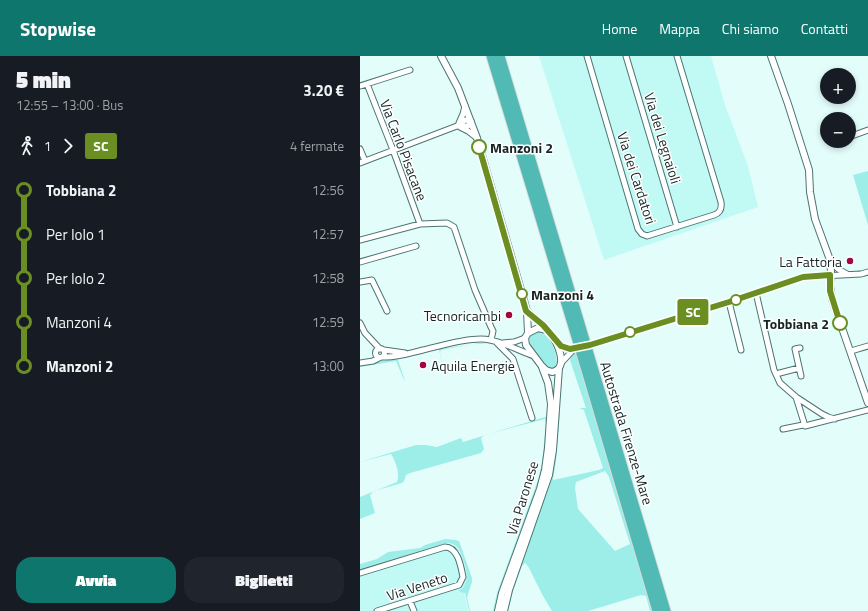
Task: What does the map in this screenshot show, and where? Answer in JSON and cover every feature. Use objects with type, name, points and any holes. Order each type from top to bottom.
[{"type":"highway","name":"Autostrada Firenze-Mare","points":[[491,56],[657,611]]},
{"type":"highway","name":"Autostrada Firenze-Mare","points":[[500,56],[666,611]]},
{"type":"street","points":[[441,56],[465,105],[477,138],[526,311],[527,336]]},
{"type":"street","name":"Via dei Cardatori","points":[[587,56],[639,232],[647,236],[714,216],[720,211],[722,206],[677,56]]},
{"type":"street","name":"Via dei Legnaioli","points":[[626,56],[677,227]]},
{"type":"street","points":[[771,56],[809,170],[810,192],[815,219],[830,260],[830,285],[832,299],[868,404]]},
{"type":"street","points":[[360,86],[410,70]]},
{"type":"street","name":"Via Carlo Pisacane","points":[[367,84],[420,224]]},
{"type":"street","points":[[458,126],[465,105]]},
{"type":"street","points":[[360,149],[362,162],[458,126],[468,126],[471,121]]},
{"type":"street","points":[[458,126],[468,130],[477,138]]},
{"type":"street","points":[[856,134],[868,130]]},
{"type":"street","points":[[360,240],[420,224],[447,223],[454,227],[475,290],[493,331],[493,341],[513,358],[532,418]]},
{"type":"street","points":[[360,262],[416,246]]},
{"type":"street","points":[[830,260],[838,269],[848,275]]},
{"type":"street","points":[[590,345],[729,302],[803,277],[861,274],[868,272]]},
{"type":"street","points":[[360,282],[372,280],[387,312]]},
{"type":"street","points":[[756,293],[776,374],[784,387],[796,397],[822,414],[835,419]]},
{"type":"street","points":[[729,302],[741,350]]},
{"type":"street","points":[[526,311],[548,331],[561,346],[566,349],[575,348],[568,354],[557,370],[552,372],[546,370],[541,365]]},
{"type":"street","points":[[360,323],[365,333],[380,350],[385,353],[381,357]]},
{"type":"street","points":[[502,344],[514,342],[527,336],[538,328],[548,331]]},
{"type":"street","name":"Via Paronese","points":[[498,611],[502,593],[540,489],[546,464],[551,404],[548,383],[541,365],[526,345],[527,336]]},
{"type":"street","points":[[554,339],[562,362]]},
{"type":"street","points":[[360,363],[366,363],[381,357],[400,356],[406,353],[474,340],[493,341],[534,356]]},
{"type":"street","points":[[851,351],[868,346]]},
{"type":"street","points":[[800,348],[795,349],[801,376]]},
{"type":"street","points":[[360,363],[370,358],[380,350],[406,353]]},
{"type":"street","points":[[380,350],[376,355],[381,357]]},
{"type":"street","points":[[513,358],[516,354],[522,351]]},
{"type":"street","name":"Via Paronese","points":[[504,611],[509,590],[549,475],[553,450],[559,368]]},
{"type":"street","points":[[776,374],[799,368]]},
{"type":"street","points":[[796,397],[803,425]]},
{"type":"street","points":[[783,429],[803,425],[807,426],[868,410]]},
{"type":"street","name":"Via Veneto","points":[[360,573],[445,547],[449,547],[456,552],[462,573],[462,580],[459,585],[377,611]]},
{"type":"street","points":[[410,601],[414,611]]},
{"type":"shaded area","points":[[539,56],[711,56],[725,105],[748,166],[758,207],[604,260]]},
{"type":"shaded area","points":[[868,171],[868,225],[853,175]]},
{"type":"shaded area","points":[[538,331],[549,339],[554,348],[557,362],[554,368],[550,369],[547,367],[532,348],[530,338],[532,334]]},
{"type":"shaded area","points":[[472,344],[441,350],[440,352],[444,373],[439,349]]},
{"type":"shaded area","points":[[576,352],[654,611],[650,611],[646,596],[641,595],[588,611],[552,611],[525,563],[522,566],[507,611],[512,589],[552,477],[559,413],[556,461],[553,480],[603,468],[584,410],[579,408],[586,408],[570,360],[571,355]],"holes":[[[605,471],[609,477],[630,544],[615,551],[578,509],[575,488],[576,482]]]},
{"type":"shaded area","points":[[396,358],[405,381],[396,361],[360,366]]},
{"type":"shaded area","points":[[548,416],[545,454],[540,477],[496,611],[493,611],[497,593],[538,480],[542,463],[546,424],[545,419],[492,433]]},
{"type":"shaded area","points":[[484,435],[481,438],[484,449],[481,453],[410,473],[406,475],[402,483],[377,490],[397,482],[397,468],[391,454],[360,462],[416,445],[437,447],[461,438],[463,442]]},
{"type":"shaded area","points":[[373,492],[370,495],[375,513],[360,519],[360,497]]},
{"type":"shaded area","points":[[445,539],[459,541],[472,578],[467,597],[470,611],[465,593],[460,592],[459,590],[463,588],[466,582],[466,570],[459,550],[452,544],[446,543],[360,569],[360,564],[377,559],[388,552],[420,548]]},
{"type":"shaded area","points":[[445,543],[456,546],[460,551],[467,573],[463,588],[468,611],[360,611],[360,568]]},
{"type":"bus line","name":"SC","points":[[479,147],[526,311],[543,325],[554,339],[566,349],[590,345],[729,302],[803,277],[823,275],[830,275],[830,291],[840,323]]},
{"type":"place","name":"Manzoni 2","points":[[479,147]]},
{"type":"place","name":"La Fattoria","points":[[850,261]]},
{"type":"place","name":"Manzoni 4","points":[[522,294]]},
{"type":"place","name":"Tecnoricambi","points":[[509,315]]},
{"type":"place","name":"Tobbiana 2","points":[[840,323]]},
{"type":"place","name":"Aquila Energie","points":[[423,365]]}]
